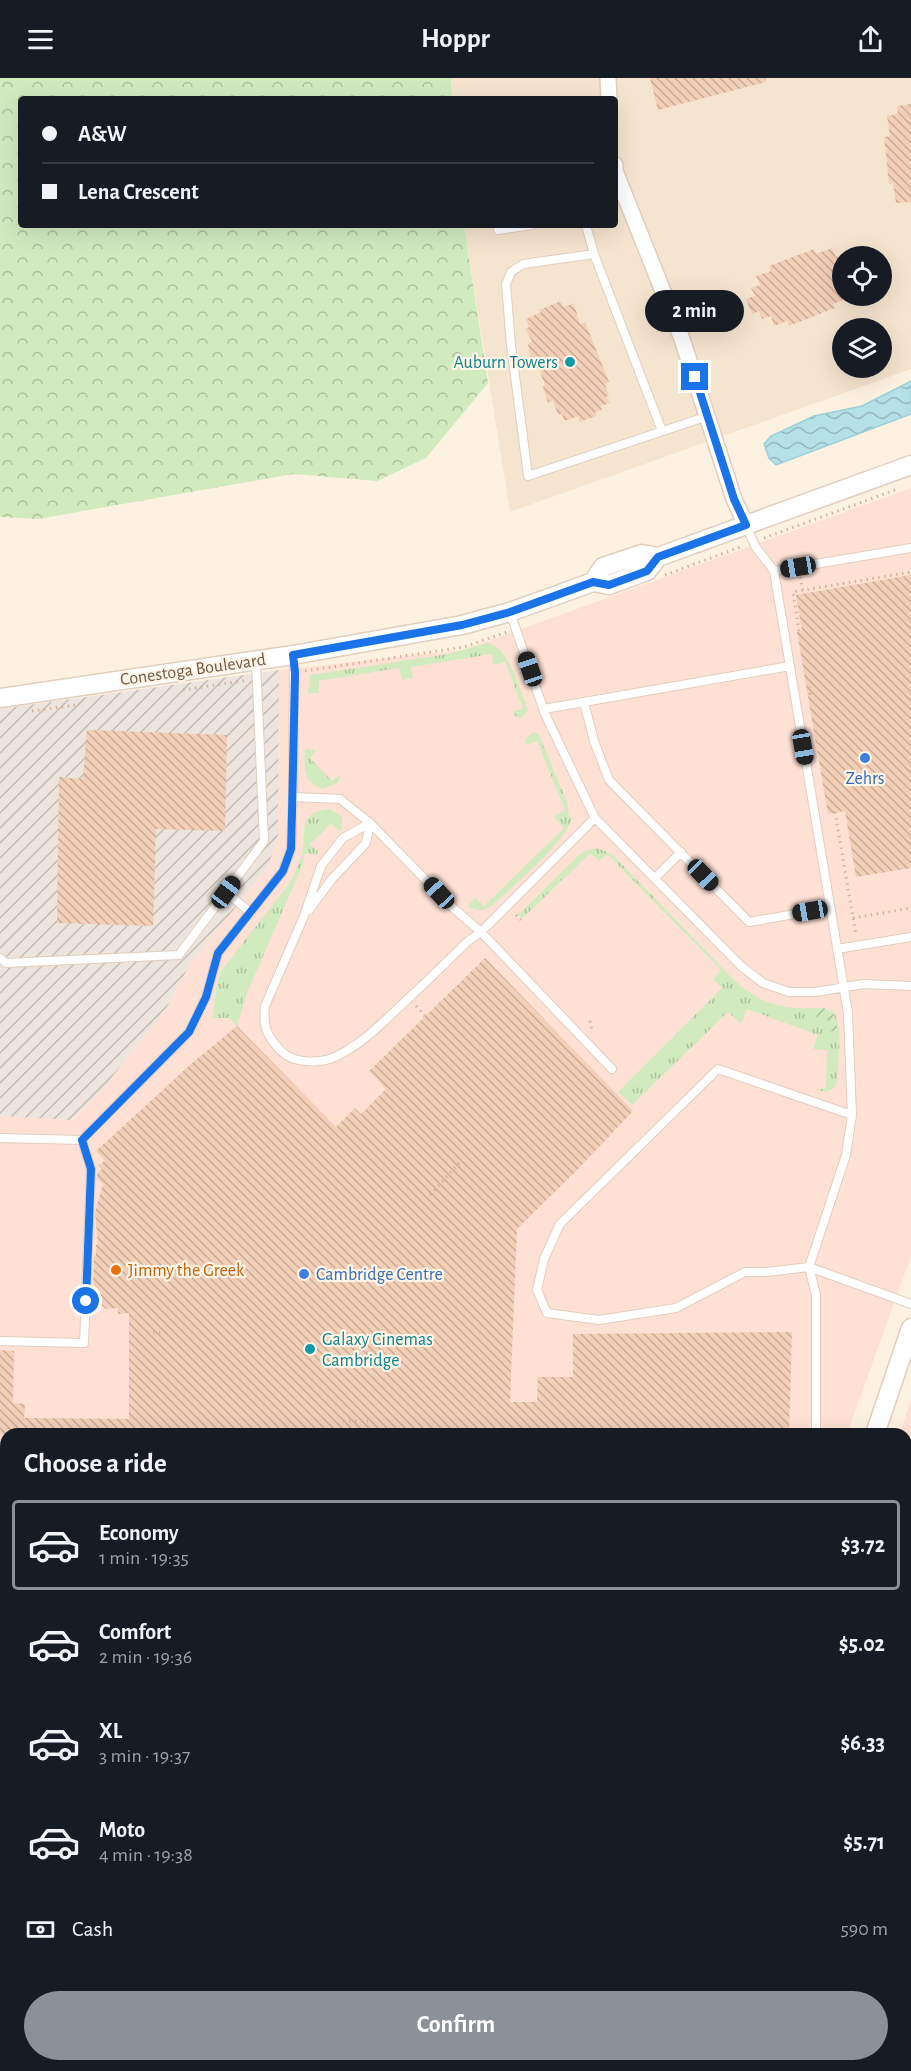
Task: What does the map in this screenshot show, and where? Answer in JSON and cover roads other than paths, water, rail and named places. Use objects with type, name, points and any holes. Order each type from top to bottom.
[{"type":"street","points":[[608,78],[609,96]]},
{"type":"street","points":[[618,179],[682,339],[734,499],[746,525]]},
{"type":"street","name":"Conestoga Boulevard","points":[[0,698],[293,655],[462,625],[510,612],[593,582],[609,585],[647,571],[658,557],[911,465]]},
{"type":"street","points":[[877,1428],[911,1328]]},
{"type":"lane","points":[[498,230],[512,228]]},
{"type":"lane","points":[[587,228],[594,254],[662,431]]},
{"type":"lane","points":[[594,254],[523,264],[511,272],[506,284],[511,345],[528,476],[708,416]]},
{"type":"lane","points":[[746,525],[755,546],[774,571],[848,1013],[852,1114],[846,1155],[809,1267],[816,1295],[816,1428]]},
{"type":"lane","points":[[774,571],[911,548]]},
{"type":"lane","points":[[510,612],[544,709],[595,818],[741,966],[763,983],[789,992],[816,992],[863,984],[911,986]]},
{"type":"lane","points":[[0,1138],[82,1140],[189,1032],[206,997],[218,953],[283,871],[291,849],[295,673],[293,655]]},
{"type":"lane","points":[[0,958],[6,963],[179,955],[264,841],[256,660]]},
{"type":"lane","points":[[544,709],[789,666]]},
{"type":"lane","points":[[584,702],[594,741],[609,780],[750,922],[830,908]]},
{"type":"lane","points":[[293,797],[340,799],[370,823],[452,907],[481,932],[612,1069]]},
{"type":"lane","points":[[370,823],[343,838],[321,866],[304,916],[269,993],[263,1019],[267,1034],[285,1054],[297,1060],[315,1061],[335,1057],[369,1036],[468,941],[481,932],[595,818]]},
{"type":"lane","points":[[304,916],[332,879],[366,843],[370,823]]},
{"type":"lane","points":[[655,878],[681,852]]},
{"type":"lane","points":[[226,892],[251,913]]},
{"type":"lane","points":[[837,949],[911,937]]},
{"type":"lane","points":[[852,1114],[718,1069],[560,1224],[544,1259],[537,1290],[548,1313],[599,1320],[676,1308],[745,1272],[809,1267],[911,1304]]},
{"type":"lane","points":[[0,1341],[84,1343],[91,1169],[82,1140]]},
{"type":"water","points":[[911,381],[911,414],[776,465],[769,458],[764,444],[771,436],[814,416],[862,406]]},
{"type":"place","name":"Auburn Towers","points":[[570,362]]},
{"type":"place","name":"Zehrs","points":[[865,758]]},
{"type":"place","name":"Jimmy the Greek","points":[[116,1270]]},
{"type":"place","name":"Cambridge Centre","points":[[304,1274]]},
{"type":"place","name":"Galaxy Cinemas Cambridge","points":[[310,1349]]}]
